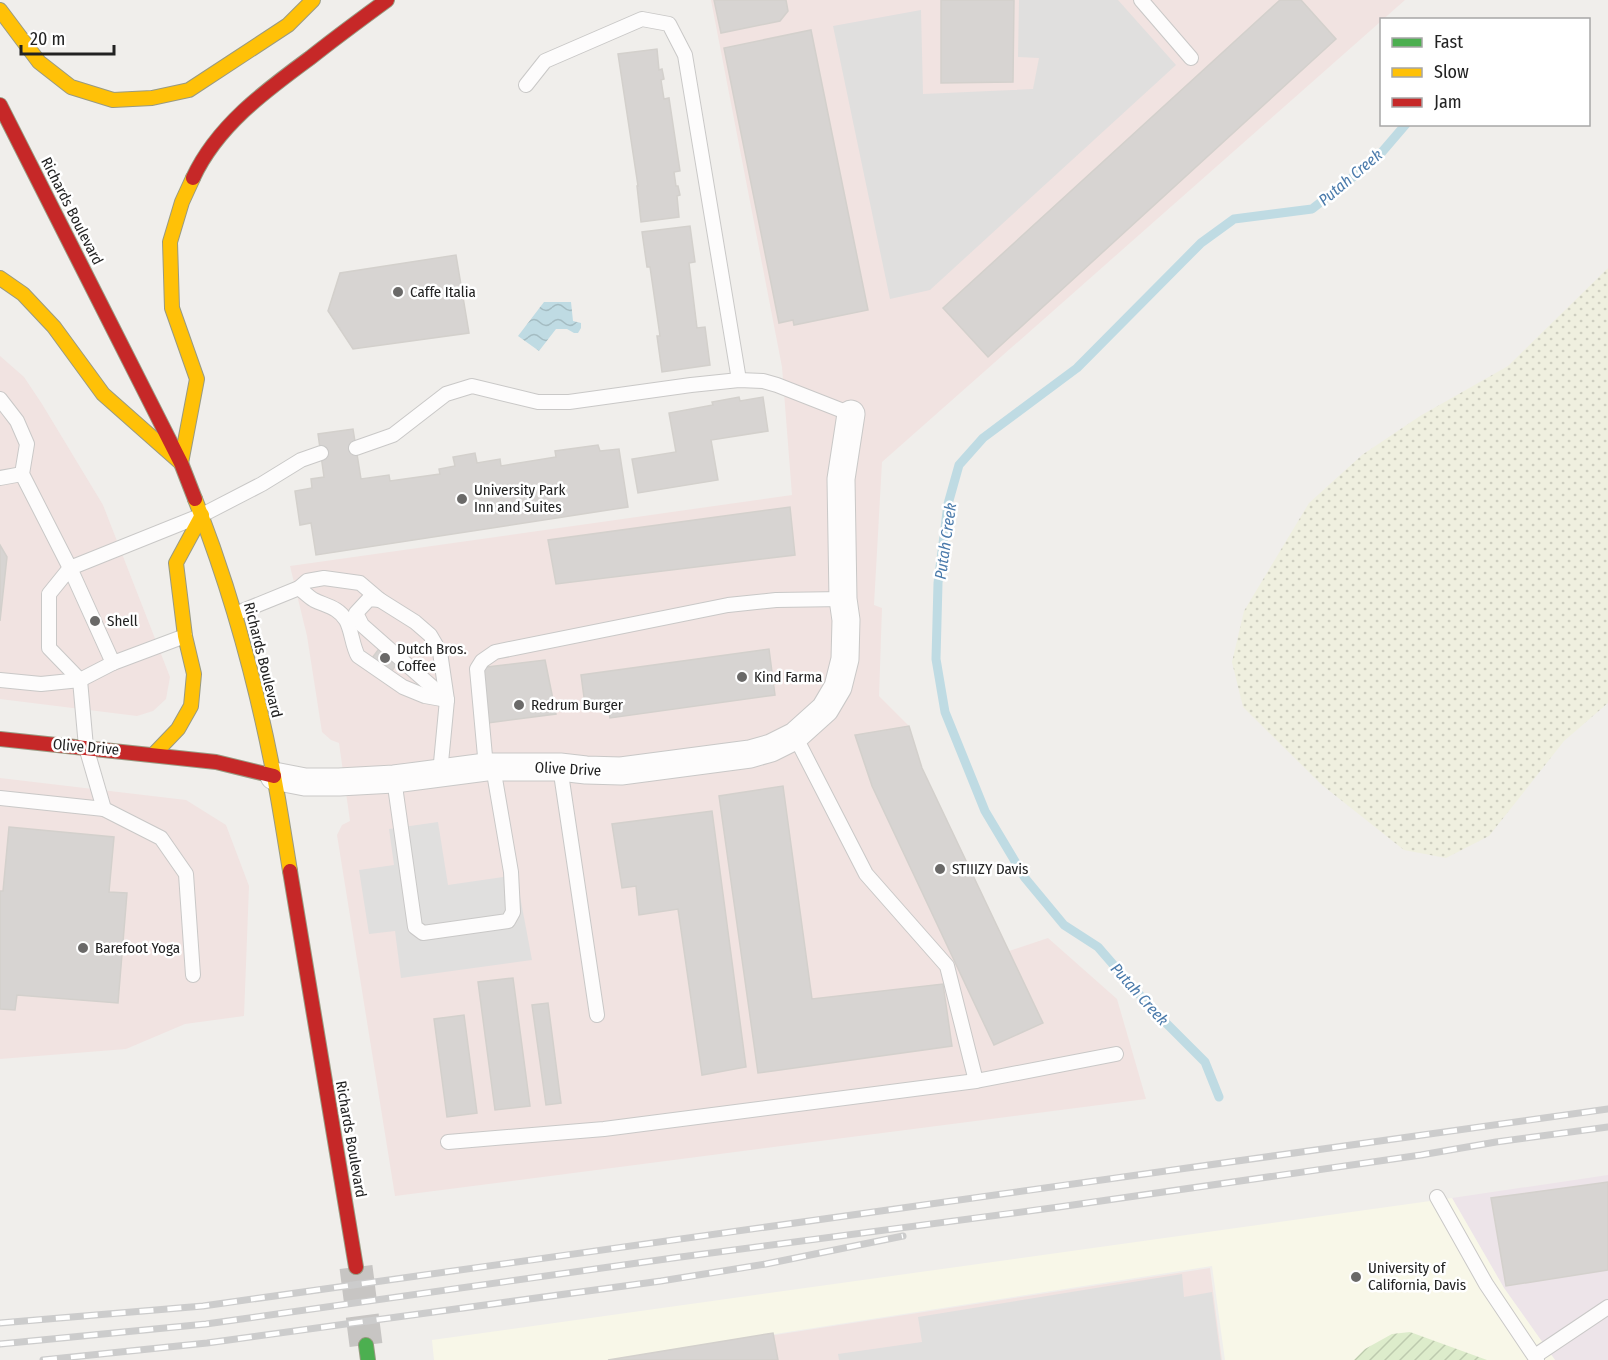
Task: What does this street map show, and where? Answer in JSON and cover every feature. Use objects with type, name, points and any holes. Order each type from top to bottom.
[{"type":"main road","points":[[0,10],[39,62],[71,87],[113,100],[152,98],[189,90],[288,25],[313,0]]},
{"type":"main road","points":[[181,463],[197,379],[171,308],[170,242],[187,192],[201,161],[231,123],[269,88],[387,0]]},
{"type":"main road","name":"Richards Boulevard","points":[[0,105],[181,463],[202,515],[235,614],[274,776],[356,1267]]},
{"type":"main road","points":[[0,278],[23,294],[54,327],[103,394],[181,463]]},
{"type":"main road","points":[[154,754],[178,729],[191,705],[194,674],[184,636],[176,563],[202,515]]},
{"type":"main road","name":"Olive Drive","points":[[0,739],[216,762],[274,776]]},
{"type":"main road","points":[[366,1345],[368,1360]]},
{"type":"street","name":"Olive Drive","points":[[274,776],[305,782],[339,782],[394,779],[490,767],[560,766],[586,770],[621,771],[750,754],[771,748],[795,736],[825,709],[838,687],[845,659],[842,480],[851,414]]},
{"type":"lane","points":[[1141,0],[1191,58]]},
{"type":"lane","points":[[526,85],[544,61],[642,19],[669,24],[686,55],[739,380]]},
{"type":"lane","points":[[356,448],[393,435],[446,394],[472,386],[538,402],[569,402],[691,385],[739,380],[763,381],[851,414]]},
{"type":"lane","points":[[0,399],[17,421],[27,444],[22,474],[70,568],[113,663]]},
{"type":"lane","points":[[104,809],[86,747],[80,680],[49,648],[49,594],[70,568],[202,515],[262,484],[301,460],[321,453]]},
{"type":"lane","points":[[0,478],[22,474]]},
{"type":"lane","points":[[235,614],[299,588],[307,581],[324,578],[360,583],[380,600],[415,622],[430,635],[440,652],[447,700],[440,773]]},
{"type":"lane","points":[[299,588],[314,600],[335,608],[345,619],[358,656],[403,687],[425,696],[447,700]]},
{"type":"lane","points":[[380,600],[369,599],[356,613],[362,625],[447,700]]},
{"type":"lane","points":[[394,779],[415,927],[423,933],[508,921],[513,912],[510,872],[490,767],[477,679],[477,669],[482,661],[495,652],[728,605],[776,600],[843,599]]},
{"type":"lane","points":[[0,680],[41,684],[80,680],[113,663],[184,636]]},
{"type":"lane","points":[[795,736],[866,874],[946,966],[976,1082]]},
{"type":"lane","points":[[560,766],[597,1015]]},
{"type":"lane","points":[[0,798],[104,809],[161,838],[186,874],[193,975]]},
{"type":"lane","points":[[448,1142],[604,1129],[976,1082],[1116,1054]]},
{"type":"lane","points":[[1437,1197],[1486,1284],[1536,1358],[1608,1307]]},
{"type":"shaded area","points":[[711,0],[1405,0],[1385,18],[1380,18],[1380,22],[882,462],[874,605],[882,608],[879,696],[909,726],[922,768],[1009,951],[1048,938],[1117,999],[1146,1099],[395,1196],[337,835],[342,825],[350,821],[339,743],[331,740],[322,732],[307,636],[290,566],[792,495],[782,367]]},
{"type":"shaded area","points":[[1019,0],[1118,0],[1176,65],[930,290],[890,299],[833,26],[921,10],[923,94],[1033,89],[1039,58],[1018,57]]},
{"type":"shaded area","points":[[0,356],[24,377],[103,505],[170,677],[166,699],[153,711],[137,716],[0,699]]},
{"type":"shaded area","points":[[0,778],[186,800],[226,825],[249,886],[244,1016],[185,1024],[126,1049],[0,1059]]},
{"type":"shaded area","points":[[438,822],[448,885],[516,875],[532,960],[401,978],[395,931],[369,934],[359,870],[394,865],[389,829]]},
{"type":"shaded area","points":[[1608,1175],[1608,1360],[1555,1360],[1504,1288],[1452,1198]]},
{"type":"shaded area","name":"University of California, Davis","points":[[1452,1198],[1504,1288],[1555,1360],[1225,1360],[1212,1266],[608,1360],[434,1360],[432,1340]]},
{"type":"shaded area","points":[[1210,1268],[1222,1360],[612,1360]]},
{"type":"shaded area","points":[[1182,1274],[1184,1297],[1212,1292],[1221,1360],[839,1360],[838,1354],[922,1342],[918,1317]]},
{"type":"green space","points":[[1608,268],[1608,703],[1564,741],[1489,836],[1446,858],[1404,850],[1322,785],[1243,707],[1232,662],[1244,611],[1309,503],[1362,455],[1420,416],[1508,366]]},
{"type":"green space","points":[[1410,1332],[1487,1360],[1354,1360],[1365,1349],[1392,1334]]},
{"type":"water","points":[[544,302],[571,302],[573,321],[581,323],[581,328],[578,333],[567,329],[556,329],[539,351],[518,336]]},
{"type":"building","points":[[714,0],[786,0],[788,11],[780,21],[721,33]]},
{"type":"building","points":[[941,0],[1014,0],[1013,82],[941,83]]},
{"type":"building","points":[[1280,0],[1301,0],[1336,39],[988,357],[943,308]]},
{"type":"building","points":[[811,30],[868,310],[794,325],[793,320],[779,323],[724,48]]},
{"type":"building","points":[[657,49],[659,70],[662,69],[664,79],[661,80],[664,99],[669,98],[680,171],[674,172],[680,195],[677,196],[679,217],[641,222],[638,186],[618,54]]},
{"type":"building","points":[[690,226],[695,262],[689,263],[697,328],[705,327],[710,365],[662,372],[657,336],[660,336],[650,267],[647,267],[642,232]]},
{"type":"building","name":"Caffe Italia","points":[[456,255],[469,333],[353,349],[328,311],[340,273]]},
{"type":"building","points":[[739,397],[740,401],[763,397],[768,431],[711,440],[718,480],[638,493],[632,459],[676,452],[669,413],[713,405],[712,402]]},
{"type":"building","name":"University Park Inn and Suites","points":[[353,429],[361,479],[389,475],[390,481],[440,474],[439,469],[455,466],[453,457],[475,453],[477,463],[500,459],[501,466],[556,457],[555,451],[598,445],[600,451],[619,449],[628,507],[316,555],[311,523],[300,525],[295,491],[312,488],[311,479],[324,477],[318,434]]},
{"type":"building","points":[[790,507],[795,555],[556,584],[548,540]]},
{"type":"building","points":[[0,545],[7,557],[0,621]]},
{"type":"building","points":[[381,646],[399,661],[391,672],[372,658]]},
{"type":"building","points":[[769,649],[775,695],[610,718],[608,702],[585,705],[581,675]]},
{"type":"building","points":[[545,660],[556,714],[488,723],[481,673],[487,667]]},
{"type":"building","name":"STIIIZY Davis","points":[[909,726],[922,768],[1043,1023],[994,1045],[872,786],[855,735]]},
{"type":"building","points":[[783,786],[812,999],[943,984],[952,1046],[758,1073],[719,796]]},
{"type":"building","points":[[712,811],[746,1067],[702,1075],[678,909],[639,915],[636,886],[622,888],[612,824]]},
{"type":"building","points":[[9,827],[114,837],[109,892],[127,893],[118,1003],[17,995],[15,1010],[0,1009],[0,891],[3,891]]},
{"type":"building","points":[[513,978],[530,1106],[495,1110],[478,982]]},
{"type":"building","points":[[548,1003],[561,1103],[546,1105],[532,1005]]},
{"type":"building","points":[[464,1015],[477,1113],[447,1117],[434,1019]]},
{"type":"building","points":[[1608,1182],[1608,1270],[1506,1286],[1491,1198]]},
{"type":"building","points":[[773,1333],[778,1360],[608,1360]]},
{"type":"waterway","name":"Putah Creek","points":[[1219,1097],[1205,1062],[1151,1008],[1098,947],[1064,925],[1025,878],[985,811],[945,712],[936,659],[938,583],[948,504],[959,465],[983,438],[1077,368],[1201,243],[1234,219],[1312,209],[1376,159],[1404,126]]},
{"type":"tunnel","points":[[356,1267],[366,1345]]},
{"type":"railway","points":[[0,1323],[203,1306],[1608,1109]]},
{"type":"railway","points":[[0,1344],[206,1324],[673,1258],[1059,1207],[1608,1127]]},
{"type":"railway","points":[[43,1360],[207,1343],[661,1281],[766,1264],[903,1236]]},
{"type":"traffic: fast","points":[[366,1345],[368,1360]]},
{"type":"traffic: slow","points":[[0,10],[39,62],[71,87],[113,100],[152,98],[189,90],[288,25],[313,0]]},
{"type":"traffic: slow","points":[[181,463],[197,379],[172,308],[170,242],[182,202],[193,178]]},
{"type":"traffic: slow","points":[[0,278],[23,294],[54,327],[103,394],[181,463]]},
{"type":"traffic: slow","points":[[195,499],[231,601],[259,706],[274,776],[290,871]]},
{"type":"traffic: slow","points":[[154,754],[178,729],[191,706],[194,674],[185,636],[176,563],[202,515]]},
{"type":"traffic: jam","points":[[193,178],[215,142],[244,111],[276,83],[387,0]]},
{"type":"traffic: jam","points":[[0,105],[181,463],[195,499]]},
{"type":"traffic: jam","points":[[0,739],[216,762],[274,776]]},
{"type":"traffic: jam","points":[[290,871],[356,1267]]},
{"type":"place","name":"Caffe Italia","points":[[398,292]]},
{"type":"place","name":"University Park Inn and Suites","points":[[462,499]]},
{"type":"place","name":"Shell","points":[[95,621]]},
{"type":"place","name":"Dutch Bros. Coffee","points":[[385,658]]},
{"type":"place","name":"Kind Farma","points":[[742,677]]},
{"type":"place","name":"Redrum Burger","points":[[519,705]]},
{"type":"place","name":"STIIIZY Davis","points":[[940,869]]},
{"type":"place","name":"Barefoot Yoga","points":[[83,948]]},
{"type":"place","name":"University of California, Davis","points":[[1356,1277]]}]
